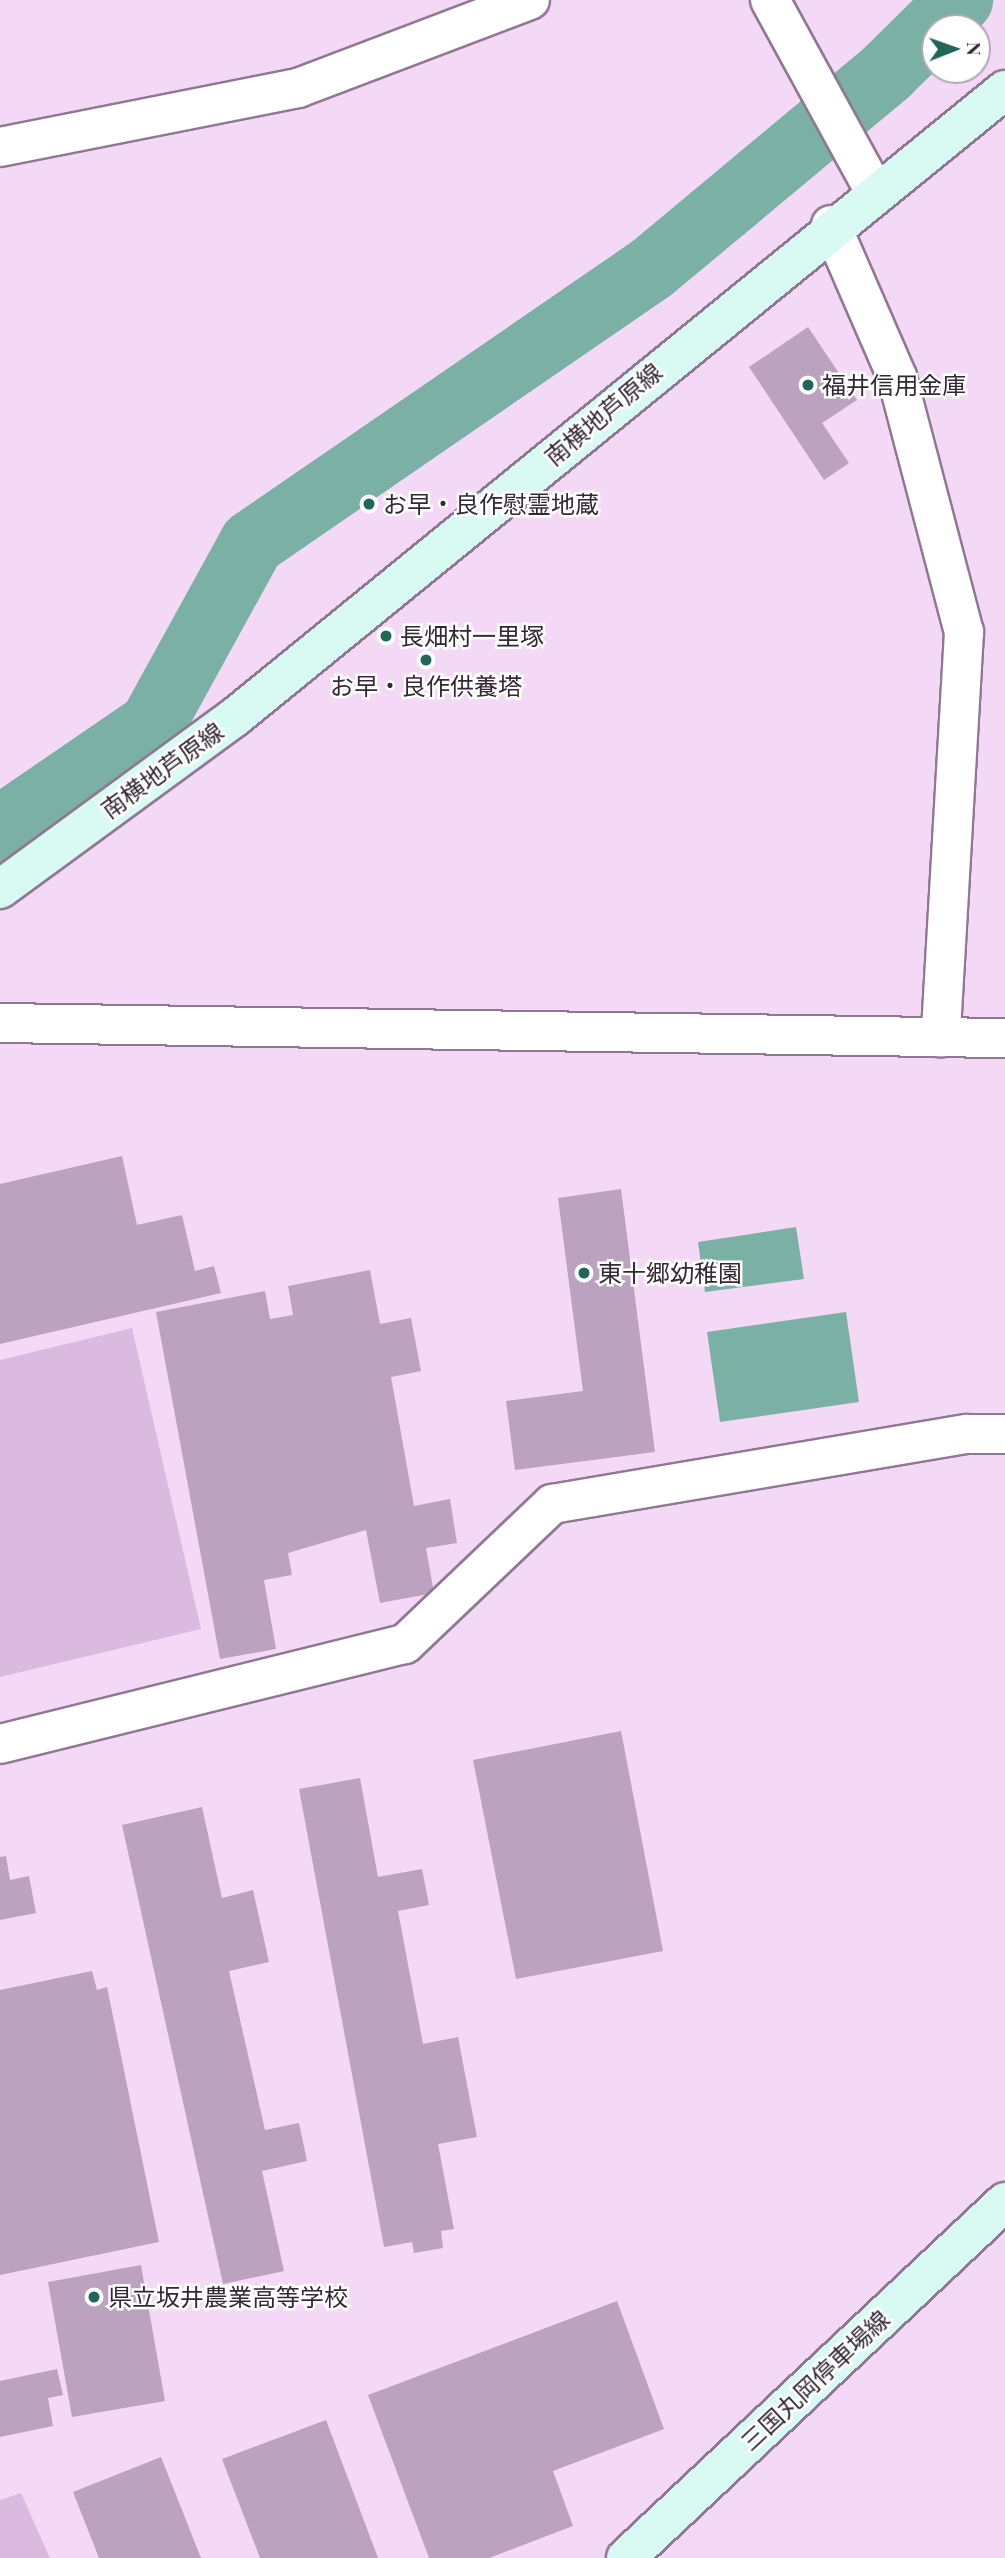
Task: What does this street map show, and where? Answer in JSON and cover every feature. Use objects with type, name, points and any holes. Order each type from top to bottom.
[{"type":"main road","name":"南横地芦原線","points":[[0,889],[235,717],[831,225],[876,194],[1005,90]]},
{"type":"main road","name":"三国丸岡停車場線","points":[[626,2558],[1005,2202]]},
{"type":"street","points":[[0,147],[298,88],[530,0]]},
{"type":"street","points":[[769,0],[876,194]]},
{"type":"street","points":[[831,225],[897,377],[959,600],[964,632],[941,1037]]},
{"type":"street","points":[[0,1023],[1005,1038]]},
{"type":"street","points":[[0,1744],[405,1644],[552,1504],[967,1434],[1005,1434]]},
{"type":"shaded area","points":[[796,1227],[804,1279],[705,1292],[698,1242]]},
{"type":"shaded area","points":[[846,1312],[859,1402],[720,1422],[707,1332]]},
{"type":"shaded area","points":[[132,1328],[201,1629],[0,1677],[0,1360]]},
{"type":"shaded area","points":[[21,2493],[50,2558],[0,2558],[0,2500]]},
{"type":"building","points":[[808,327],[857,400],[822,423],[849,463],[824,480],[749,367]]},
{"type":"building","points":[[122,1156],[137,1225],[182,1215],[195,1271],[214,1266],[221,1293],[0,1344],[0,1184]]},
{"type":"building","points":[[621,1189],[655,1452],[515,1470],[506,1401],[583,1391],[558,1198]]},
{"type":"building","points":[[370,1270],[380,1324],[411,1318],[421,1371],[391,1377],[414,1506],[450,1499],[457,1543],[426,1548],[434,1593],[380,1603],[366,1530],[288,1553],[292,1575],[264,1580],[276,1649],[220,1659],[156,1312],[265,1291],[270,1319],[293,1315],[288,1286]]},
{"type":"building","points":[[621,1731],[663,1951],[516,1979],[473,1760]]},
{"type":"building","points":[[360,1778],[378,1877],[422,1869],[429,1905],[398,1911],[423,2044],[458,2037],[477,2137],[438,2144],[454,2229],[441,2231],[443,2248],[414,2253],[412,2242],[384,2247],[299,1789]]},
{"type":"building","points":[[202,1807],[222,1898],[253,1890],[269,1962],[229,1971],[265,2130],[299,2123],[307,2161],[262,2171],[284,2271],[223,2284],[122,1825]]},
{"type":"building","points":[[6,1856],[10,1880],[29,1876],[36,1913],[0,1920],[0,1857]]},
{"type":"building","points":[[92,1971],[97,1990],[107,1987],[159,2242],[0,2275],[0,1990]]},
{"type":"building","points":[[141,2265],[165,2401],[72,2417],[48,2282]]},
{"type":"building","points":[[617,2301],[664,2429],[553,2471],[573,2526],[489,2558],[429,2558],[368,2395]]},
{"type":"building","points":[[57,2369],[63,2395],[48,2398],[53,2426],[0,2437],[0,2381]]},
{"type":"building","points":[[326,2420],[378,2558],[260,2558],[222,2459]]},
{"type":"building","points":[[161,2457],[201,2558],[99,2558],[73,2492]]},
{"type":"waterway","points":[[0,829],[152,725],[252,543],[652,268],[887,72],[960,0]]},
{"type":"place","name":"福井信用金庫","points":[[808,385]]},
{"type":"place","name":"お早・良作慰霊地蔵","points":[[369,504]]},
{"type":"place","name":"長畑村一里塚","points":[[386,636]]},
{"type":"place","name":"お早・良作供養塔","points":[[426,660]]},
{"type":"place","name":"東十郷幼稚園","points":[[584,1273]]},
{"type":"place","name":"県立坂井農業高等学校","points":[[94,2297]]}]
